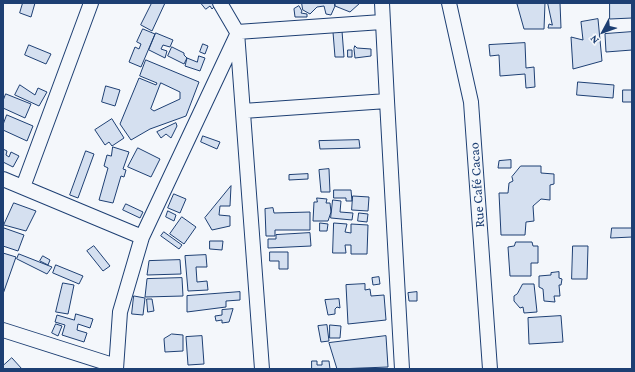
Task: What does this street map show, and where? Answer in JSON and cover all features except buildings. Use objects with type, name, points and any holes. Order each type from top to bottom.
[{"type":"street","points":[[23,187],[91,3]]},
{"type":"street","points":[[220,3],[236,34],[262,369]]},
{"type":"street","points":[[382,3],[386,101],[402,369]]},
{"type":"street","name":"Rue Café Cacao","points":[[449,3],[471,102],[490,369]]},
{"type":"street","points":[[236,34],[382,22]]},
{"type":"street","points":[[3,330],[116,368],[120,312],[142,237],[236,34]]},
{"type":"street","points":[[243,111],[386,101]]},
{"type":"street","points":[[3,179],[142,237]]}]
